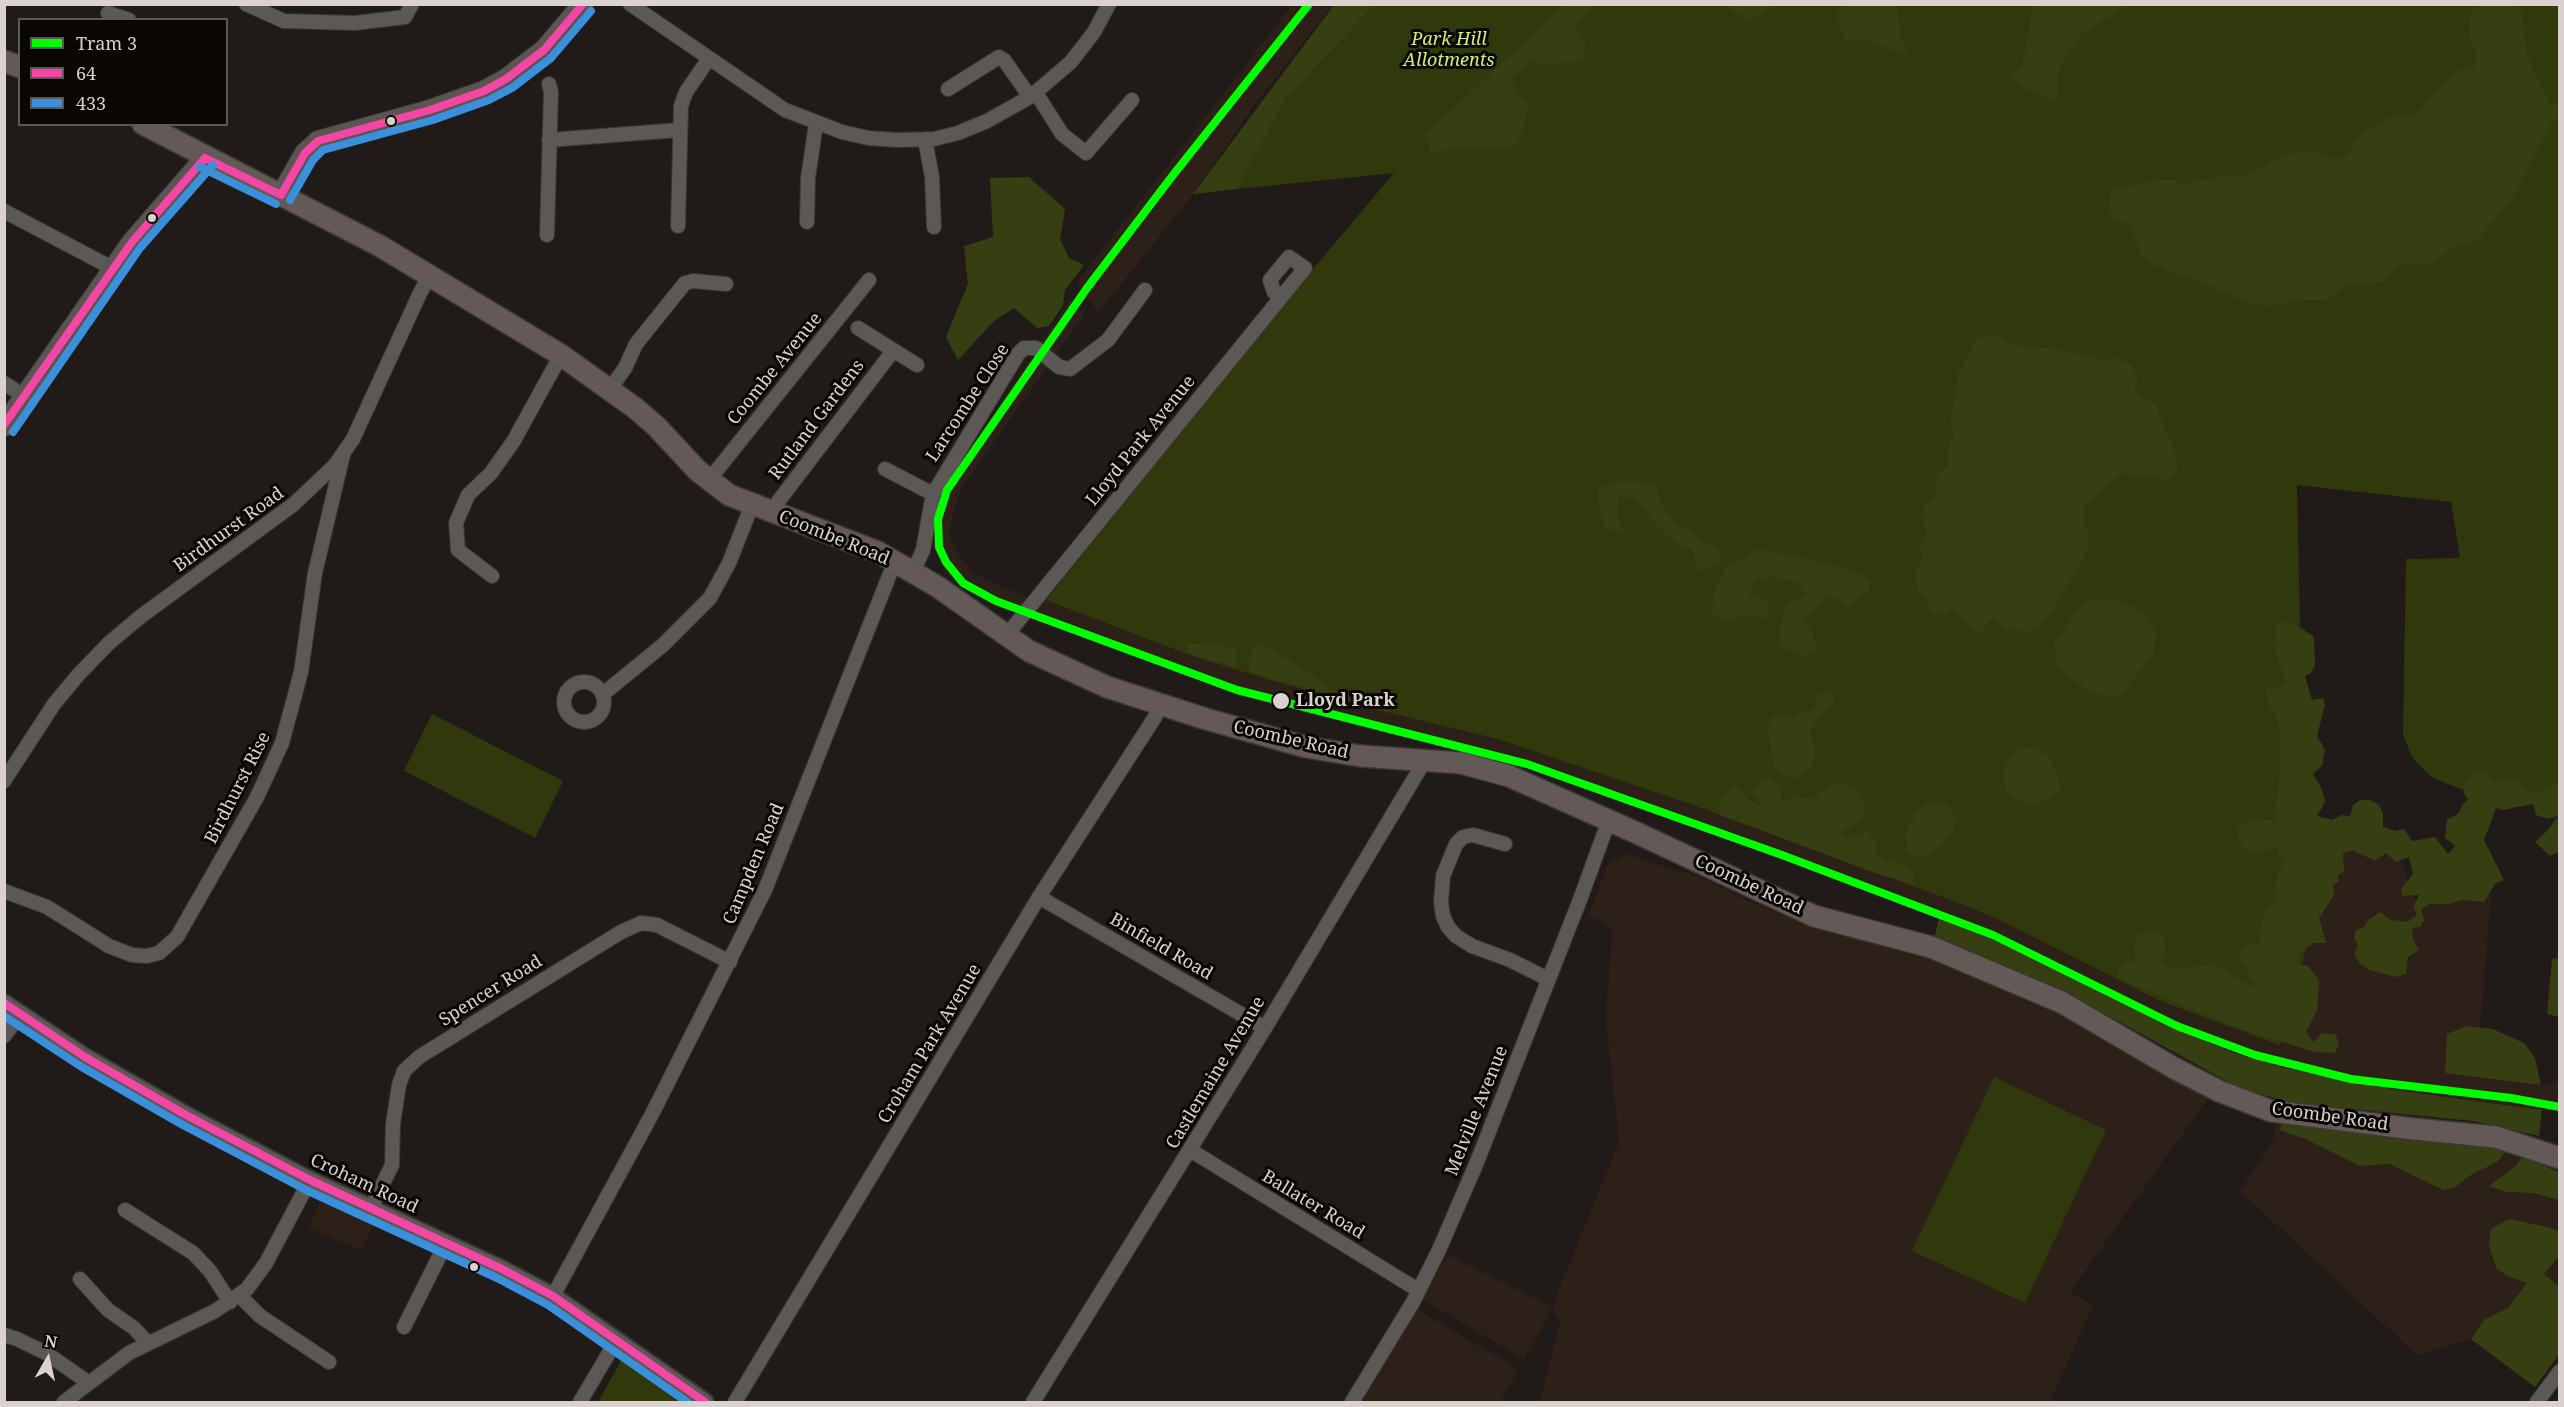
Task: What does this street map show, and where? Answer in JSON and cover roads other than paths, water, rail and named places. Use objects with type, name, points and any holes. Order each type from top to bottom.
[{"type":"main road","points":[[281,195],[305,153],[318,141],[430,110],[484,91],[506,79],[544,50],[583,4]]},
{"type":"main road","name":"Coombe Road","points":[[147,126],[369,241],[430,275],[561,355],[610,389],[656,426],[708,480],[729,495],[772,513],[845,538],[904,567],[1029,651],[1107,687],[1160,705],[1306,747],[1361,756],[1461,762],[1490,769],[1609,819],[1814,916],[1931,946],[2061,1002],[2210,1086],[2271,1111],[2496,1137],[2559,1158]]},
{"type":"main road","points":[[4,426],[112,268],[152,217],[205,158]]},
{"type":"street","points":[[246,4],[284,21],[355,23],[405,16],[412,4]]},
{"type":"street","points":[[630,4],[708,60],[784,110],[816,124],[867,138],[925,139],[943,137],[966,130],[1033,95],[1077,56],[1094,32],[1109,4]]},
{"type":"street","points":[[108,13],[123,18]]},
{"type":"street","points":[[948,89],[999,57],[1033,95],[1062,134],[1086,153],[1132,100]]},
{"type":"street","points":[[678,226],[679,130],[682,99],[708,60]]},
{"type":"street","points":[[547,235],[551,92],[549,84]]},
{"type":"street","points":[[807,222],[808,178],[816,124]]},
{"type":"street","points":[[549,140],[679,130]]},
{"type":"street","points":[[925,139],[932,177],[934,226]]},
{"type":"street","points":[[4,211],[112,268]]},
{"type":"street","name":"Lloyd Park Avenue","points":[[1006,636],[1305,268],[1289,257],[1270,280],[1274,291],[1281,297]]},
{"type":"street","name":"Birdhurst Road","points":[[4,781],[54,704],[109,643],[140,617],[299,500],[343,455],[353,439],[430,275]]},
{"type":"street","name":"Coombe Avenue","points":[[708,480],[869,280]]},
{"type":"street","points":[[610,389],[625,368],[636,344],[685,283],[693,281],[726,284]]},
{"type":"street","name":"Larcombe Close","points":[[904,567],[923,550],[933,494],[1021,350],[1027,347],[1036,348],[1059,367],[1070,369],[1108,340],[1145,290]]},
{"type":"street","name":"Rutland Gardens","points":[[858,328],[917,365]]},
{"type":"street","name":"Rutland Gardens","points":[[772,513],[777,503],[893,351]]},
{"type":"street","points":[[492,576],[458,550],[456,523],[468,495],[491,473],[513,442],[561,355]]},
{"type":"street","points":[[4,383],[24,396]]},
{"type":"street","name":"Birdhurst Rise","points":[[4,891],[47,907],[110,946],[132,955],[155,954],[166,948],[177,937],[257,797],[282,743],[301,672],[315,573],[343,455]]},
{"type":"street","points":[[885,469],[933,494]]},
{"type":"street","points":[[603,694],[663,645],[710,598],[729,563],[752,505]]},
{"type":"street","name":"Campden Road","points":[[553,1296],[651,1116],[730,963],[780,854],[904,567]]},
{"type":"street","name":"Croham Park Avenue","points":[[735,1402],[1039,897],[1155,717],[1160,705]]},
{"type":"street","name":"Castlemaine Avenue","points":[[1033,1402],[1265,1028],[1421,767],[1423,759]]},
{"type":"street","name":"Melville Avenue","points":[[1352,1402],[1439,1250],[1477,1162],[1609,819]]},
{"type":"street","points":[[1505,844],[1483,836],[1463,837],[1438,875],[1443,915],[1448,927],[1456,936],[1548,979]]},
{"type":"street","name":"Binfield Road","points":[[1039,897],[1265,1028]]},
{"type":"street","name":"Spencer Road","points":[[370,1210],[392,1165],[393,1124],[399,1085],[404,1071],[419,1057],[641,923],[657,925],[730,963]]},
{"type":"street","name":"Croham Road","points":[[4,1003],[85,1057],[186,1115],[370,1210],[446,1243],[553,1296],[705,1402]]},
{"type":"street","points":[[4,1036],[21,1014]]},
{"type":"street","name":"Ballater Road","points":[[1190,1150],[1418,1290]]},
{"type":"street","points":[[75,1400],[89,1383],[122,1357],[199,1320],[235,1298],[252,1283],[266,1263],[310,1180]]},
{"type":"street","points":[[125,1210],[193,1253],[235,1298],[329,1362]]},
{"type":"street","points":[[404,1327],[446,1243]]},
{"type":"street","points":[[80,1279],[108,1310],[139,1332],[148,1343]]},
{"type":"street","points":[[4,1335],[46,1353],[89,1383]]},
{"type":"street","points":[[580,1402],[616,1341]]},
{"type":"street","points":[[2537,1402],[2559,1371]]},
{"type":"tram line","name":"3","points":[[1309,4],[1173,175],[1087,288],[947,490],[938,519],[939,547],[946,562],[963,583],[996,601],[1237,690],[1527,764],[1782,855],[1993,935],[2177,1026],[2255,1055],[2351,1079],[2511,1098],[2560,1107]]},
{"type":"place","name":"Lloyd Park","points":[[1281,701]]},
{"type":"park label","name":"Park Hill Allotments","points":[[1449,50]]}]
